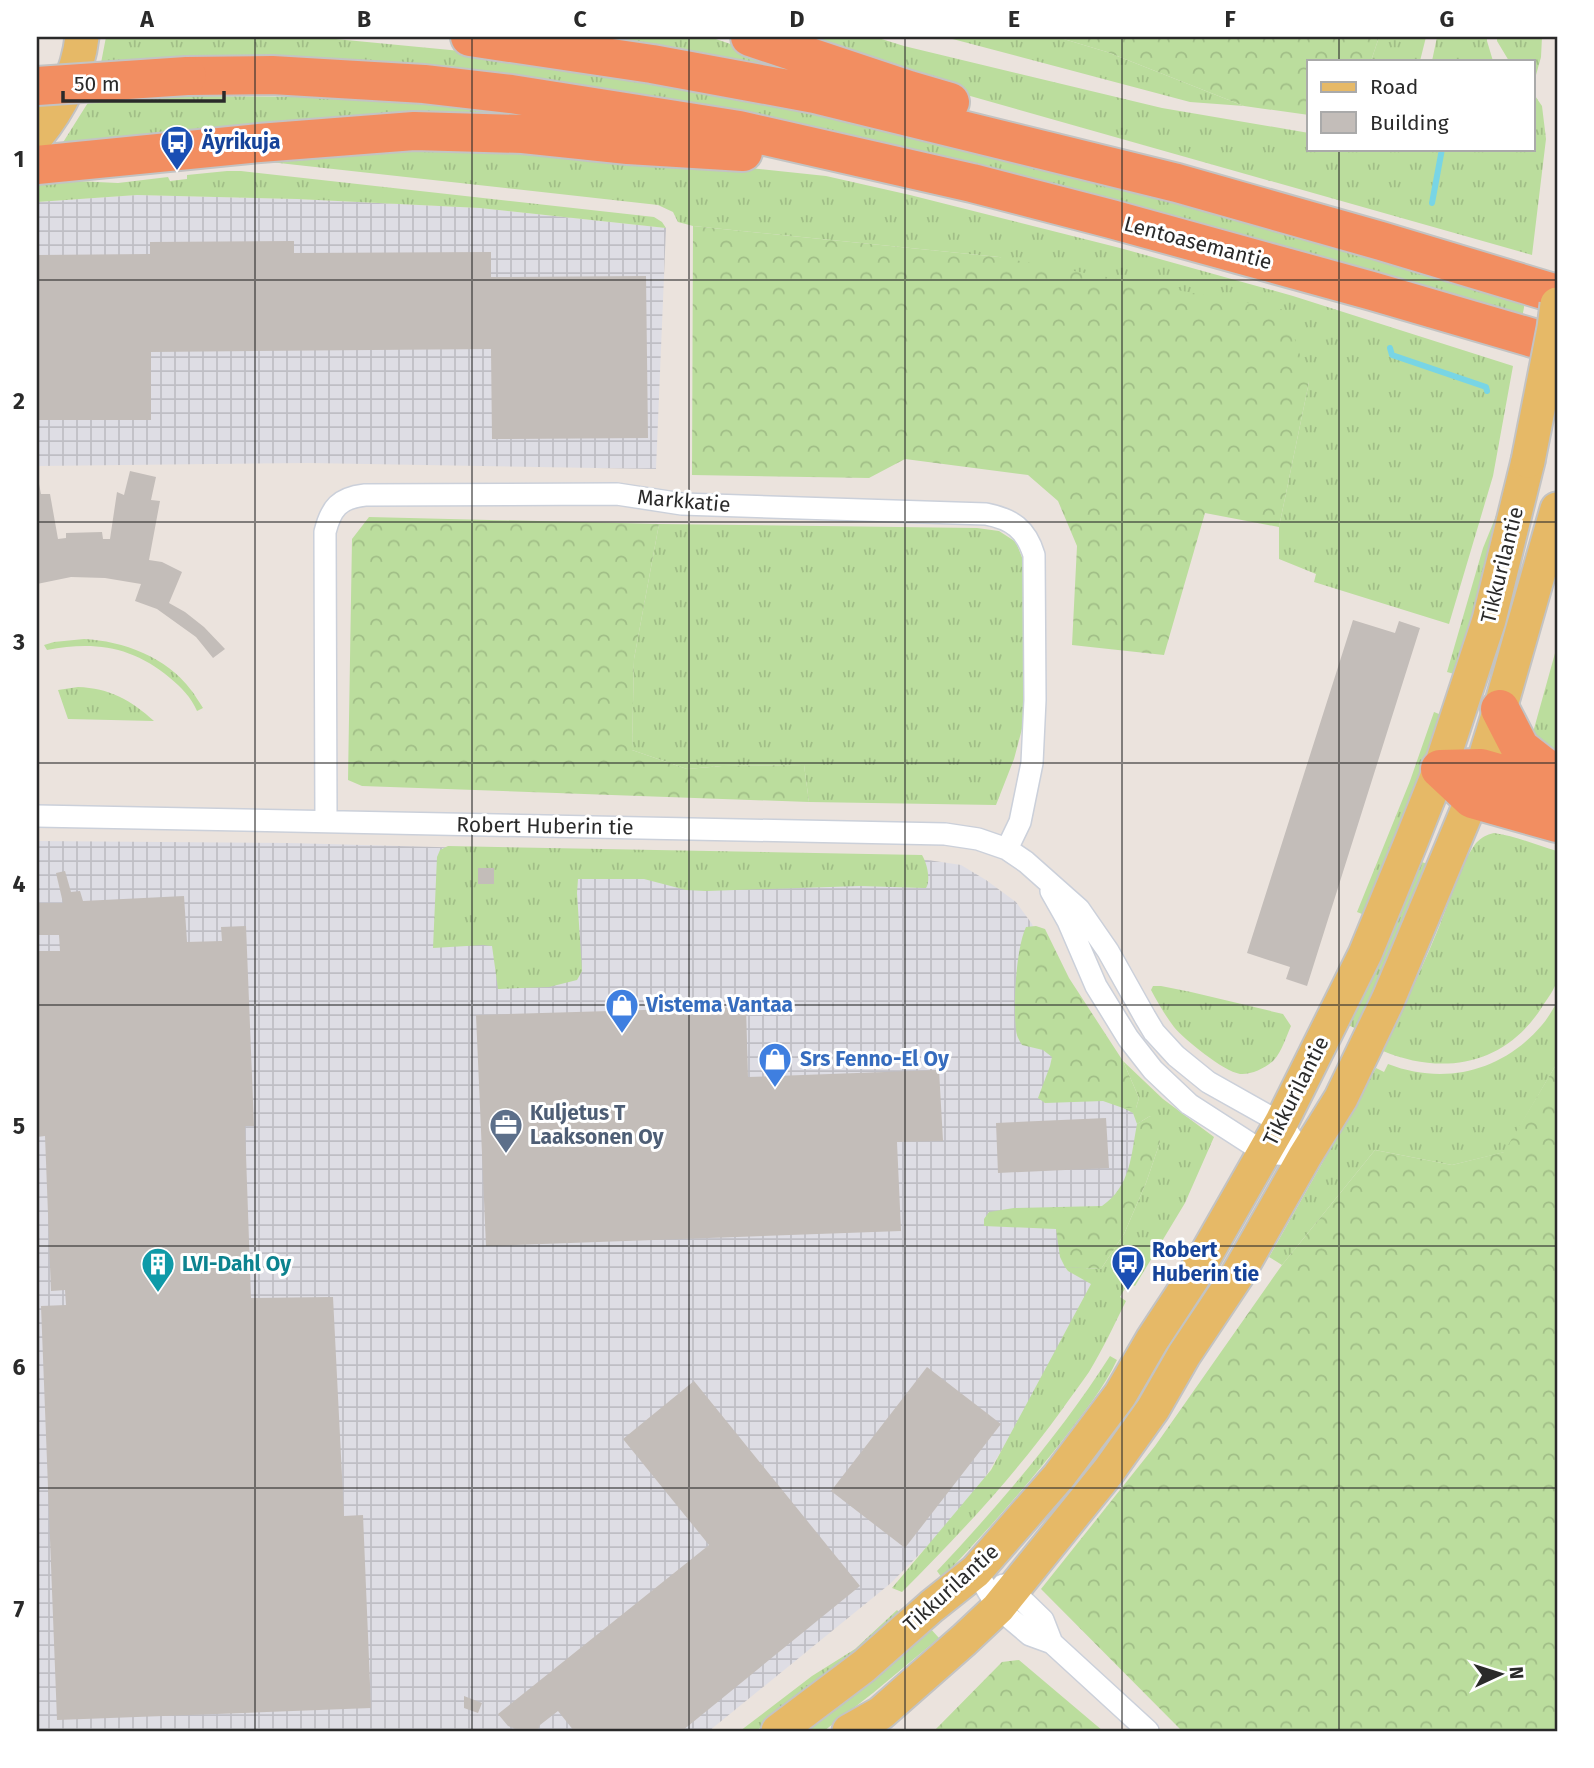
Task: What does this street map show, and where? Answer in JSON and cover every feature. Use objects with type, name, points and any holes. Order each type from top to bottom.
[{"type":"highway","points":[[470,37],[652,64],[815,94],[1177,183],[1557,294]]},
{"type":"highway","points":[[750,37],[909,90],[1026,124],[1110,166]]},
{"type":"highway","points":[[37,86],[187,76],[272,75],[424,84],[511,94],[739,130],[836,152]]},
{"type":"highway","points":[[37,165],[414,131],[523,134],[628,145],[750,153],[836,152]]},
{"type":"highway","name":"Lentoasemantie","points":[[836,152],[1111,219],[1557,345]]},
{"type":"highway","points":[[1492,275],[1557,284]]},
{"type":"highway","points":[[1372,291],[1446,331],[1557,370]]},
{"type":"highway","points":[[1500,709],[1520,748],[1557,773]]},
{"type":"highway","points":[[1440,769],[1476,783],[1557,823]]},
{"type":"highway","points":[[1476,783],[1516,778],[1557,787]]},
{"type":"main road","points":[[37,136],[66,91],[82,37]]},
{"type":"main road","name":"Tikkurilantie","points":[[778,1731],[864,1666],[976,1571],[1059,1476],[1120,1395],[1192,1279],[1265,1153],[1365,954],[1440,769],[1489,620],[1528,461],[1557,304]]},
{"type":"main road","name":"Tikkurilantie","points":[[849,1731],[881,1713],[964,1640],[1005,1599],[1108,1472],[1153,1409],[1184,1355],[1238,1274],[1341,1098],[1388,1000],[1476,783],[1557,509]]},
{"type":"street","name":"Markkatie","points":[[326,821],[325,532],[334,509],[354,496],[365,495],[617,494],[682,504],[986,514],[997,516],[1018,527],[1031,544],[1034,555],[1035,700],[1032,763],[1020,822],[1007,849]]},
{"type":"street","name":"Robert Huberin tie","points":[[37,816],[945,834],[978,839],[1007,849],[1079,909],[1108,951],[1154,1032],[1176,1056],[1208,1082],[1281,1123],[1306,1156]]},
{"type":"street","name":"Robert Huberin tie","points":[[1042,877],[1068,921],[1096,986],[1128,1038],[1153,1070],[1189,1104],[1265,1153],[1306,1156]]},
{"type":"street","points":[[976,1571],[1005,1599],[1030,1635],[1052,1643],[1148,1731]]},
{"type":"shaded area","points":[[137,195],[480,208],[666,228],[656,469],[309,463],[37,466],[37,202]]},
{"type":"shaded area","points":[[37,841],[289,843],[928,860],[961,865],[1016,902],[1032,924],[1097,1070],[1152,1132],[1091,1285],[1025,1412],[968,1505],[891,1583],[709,1731],[37,1731]]},
{"type":"green space","points":[[106,37],[315,37],[513,56],[954,140],[1526,297],[1522,318],[944,160],[101,63]]},
{"type":"green space","points":[[595,37],[710,37],[839,81]]},
{"type":"green space","points":[[781,37],[875,37],[1162,108],[1307,133],[1307,150],[1534,150],[1534,94],[1542,106],[1546,139],[1532,255],[882,71]]},
{"type":"green space","points":[[945,37],[1057,37],[1107,52],[1244,106],[1190,102]]},
{"type":"green space","points":[[1057,37],[1379,37],[1371,60],[1307,60],[1307,115],[1244,106],[1107,52]]},
{"type":"green space","points":[[1379,37],[1426,37],[1420,60],[1371,60]]},
{"type":"green space","points":[[1437,37],[1487,37],[1493,60],[1432,60]]},
{"type":"green space","points":[[1497,37],[1542,37],[1541,57],[1536,75],[1534,60],[1508,60]]},
{"type":"green space","points":[[177,96],[417,101],[540,114],[62,144],[89,101]]},
{"type":"green space","points":[[357,145],[600,152],[826,176],[1120,248],[1293,296],[1513,366],[1493,476],[1449,624],[1314,582],[1316,574],[1279,559],[1279,527],[1309,382],[999,257],[693,226],[678,222],[673,212],[658,205],[243,159]]},
{"type":"green space","points":[[227,171],[654,217],[666,228],[480,208],[297,199],[137,195],[37,202],[37,182],[55,180],[118,183],[168,177],[170,181],[187,179],[187,175]]},
{"type":"green space","points":[[693,226],[999,257],[1285,310],[1309,382],[1279,527],[1205,513],[1164,655],[1072,645],[1077,546],[1058,501],[1028,475],[905,459],[869,478],[692,475]]},
{"type":"green space","points":[[1496,516],[1501,518],[1458,675],[1447,672],[1483,548]]},
{"type":"green space","points":[[369,517],[659,524],[634,659],[632,750],[687,769],[804,765],[809,802],[362,786],[348,780],[352,539]]},
{"type":"green space","points":[[659,524],[977,528],[999,531],[1016,542],[1023,560],[1023,725],[1014,759],[996,805],[809,802],[804,765],[687,769],[632,750],[634,659]]},
{"type":"green space","points":[[84,639],[129,647],[157,660],[181,678],[203,708],[197,711],[192,701],[170,678],[156,667],[127,653],[97,646],[47,650],[44,645]]},
{"type":"green space","points":[[1557,646],[1557,761],[1532,736]]},
{"type":"green space","points":[[78,687],[119,696],[154,721],[68,719],[58,690]]},
{"type":"green space","points":[[1434,712],[1444,716],[1367,916],[1357,912],[1410,781]]},
{"type":"green space","points":[[1494,833],[1557,851],[1558,970],[1553,990],[1527,1027],[1510,1042],[1491,1053],[1471,1060],[1428,1063],[1383,1051],[1426,958],[1465,862],[1476,843],[1484,836]]},
{"type":"green space","points":[[448,846],[922,855],[927,867],[928,881],[926,888],[860,886],[706,891],[686,890],[644,879],[578,879],[582,971],[577,980],[549,987],[498,989],[492,946],[433,948],[437,857],[440,850]]},
{"type":"green space","points":[[1419,861],[1433,866],[1361,1031],[1348,1025]]},
{"type":"green space","points":[[1026,927],[1045,929],[1069,978],[1123,1061],[1139,1098],[1136,1108],[1123,1108],[1103,1101],[1045,1103],[1038,1098],[1052,1057],[1043,1050],[1022,1045],[1017,1033],[1015,1006],[1016,977],[1023,936]]},
{"type":"green space","points":[[1153,986],[1191,992],[1283,1014],[1291,1026],[1282,1048],[1267,1066],[1249,1073],[1233,1072],[1179,1033],[1156,1000],[1151,990]]},
{"type":"green space","points":[[1557,1002],[1557,1063],[1505,1152],[1452,1165],[1375,1150],[1282,1265],[1269,1257],[1376,1068],[1384,1072],[1388,1064],[1431,1074],[1472,1070],[1510,1054],[1527,1041]]},
{"type":"green space","points":[[1123,1061],[1163,1099],[1214,1137],[1185,1203],[1135,1286],[1128,1283],[1120,1297],[1126,1301],[1086,1377],[1024,1459],[965,1527],[902,1592],[892,1588],[991,1470],[1091,1284],[1065,1267],[1101,1269],[1124,1234],[1160,1142],[1150,1116],[1137,1124],[1133,1113],[1123,1108],[1136,1108],[1139,1098]]},
{"type":"green space","points":[[1557,1063],[1557,1731],[1182,1731],[1041,1589],[1155,1446],[1282,1265],[1375,1150],[1452,1165],[1504,1152]]},
{"type":"green space","points":[[1150,1116],[1156,1121],[1160,1142],[1124,1234],[1101,1269],[1065,1267],[1060,1257],[1056,1229],[984,1226],[984,1219],[989,1212],[1014,1208],[1102,1206],[1112,1198],[1124,1179],[1137,1124]]},
{"type":"green space","points":[[1110,1356],[1117,1360],[1080,1418],[1021,1491],[942,1578],[937,1571],[1028,1468],[1071,1413]]},
{"type":"green space","points":[[897,1610],[902,1615],[835,1671],[756,1731],[740,1731],[812,1676],[855,1649]]},
{"type":"green space","points":[[929,1627],[939,1638],[873,1693],[824,1731],[799,1731]]},
{"type":"green space","points":[[1019,1660],[1103,1731],[934,1731],[1002,1662]]},
{"type":"building","points":[[294,241],[294,253],[491,252],[491,277],[646,276],[648,438],[492,439],[491,349],[151,352],[151,420],[37,420],[37,255],[150,254],[150,242]]},
{"type":"building","points":[[130,471],[156,477],[151,500],[160,501],[149,560],[162,562],[182,572],[169,603],[204,627],[225,649],[213,658],[196,637],[157,609],[135,601],[141,584],[105,578],[71,577],[37,584],[37,479],[41,494],[50,494],[58,539],[66,538],[66,533],[102,532],[103,539],[110,539],[117,492],[124,495]]},
{"type":"building","points":[[1353,620],[1395,633],[1399,621],[1420,628],[1307,986],[1286,979],[1290,967],[1247,953]]},
{"type":"building","points":[[478,868],[494,868],[494,884],[478,884]]},
{"type":"building","name":"LVI-Dahl Oy","points":[[65,871],[71,892],[80,891],[83,901],[184,896],[187,942],[222,941],[221,927],[246,926],[254,1126],[245,1126],[251,1298],[333,1297],[344,1516],[363,1515],[371,1708],[57,1720],[41,1306],[66,1305],[65,1290],[51,1291],[45,1136],[37,1137],[37,951],[60,951],[59,935],[37,935],[37,903],[63,903],[56,873]]},
{"type":"building","points":[[746,1007],[748,1077],[939,1070],[943,1141],[897,1142],[901,1231],[486,1246],[476,1015]]},
{"type":"building","points":[[1106,1118],[1109,1168],[998,1173],[996,1123]]},
{"type":"building","points":[[927,1367],[1001,1424],[905,1548],[831,1491]]},
{"type":"building","points":[[694,1381],[860,1586],[682,1731],[574,1731],[558,1711],[540,1725],[537,1731],[520,1731],[508,1726],[498,1714],[709,1545],[623,1439]]},
{"type":"building","points":[[464,1696],[482,1703],[478,1713],[464,1708]]},
{"type":"waterway","points":[[1432,203],[1442,150]]},
{"type":"waterway","points":[[1390,348],[1392,355],[1486,387],[1487,391]]},
{"type":"place","name":"Äyrikuja","points":[[177,172]]},
{"type":"place","name":"Vistema Vantaa","points":[[622,1035]]},
{"type":"place","name":"Srs Fenno-El Oy","points":[[775,1089]]},
{"type":"place","name":"Kuljetus T Laaksonen Oy","points":[[506,1155]]},
{"type":"place","name":"Robert Huberin tie","points":[[1128,1292]]},
{"type":"place","name":"LVI-Dahl Oy","points":[[158,1294]]}]
